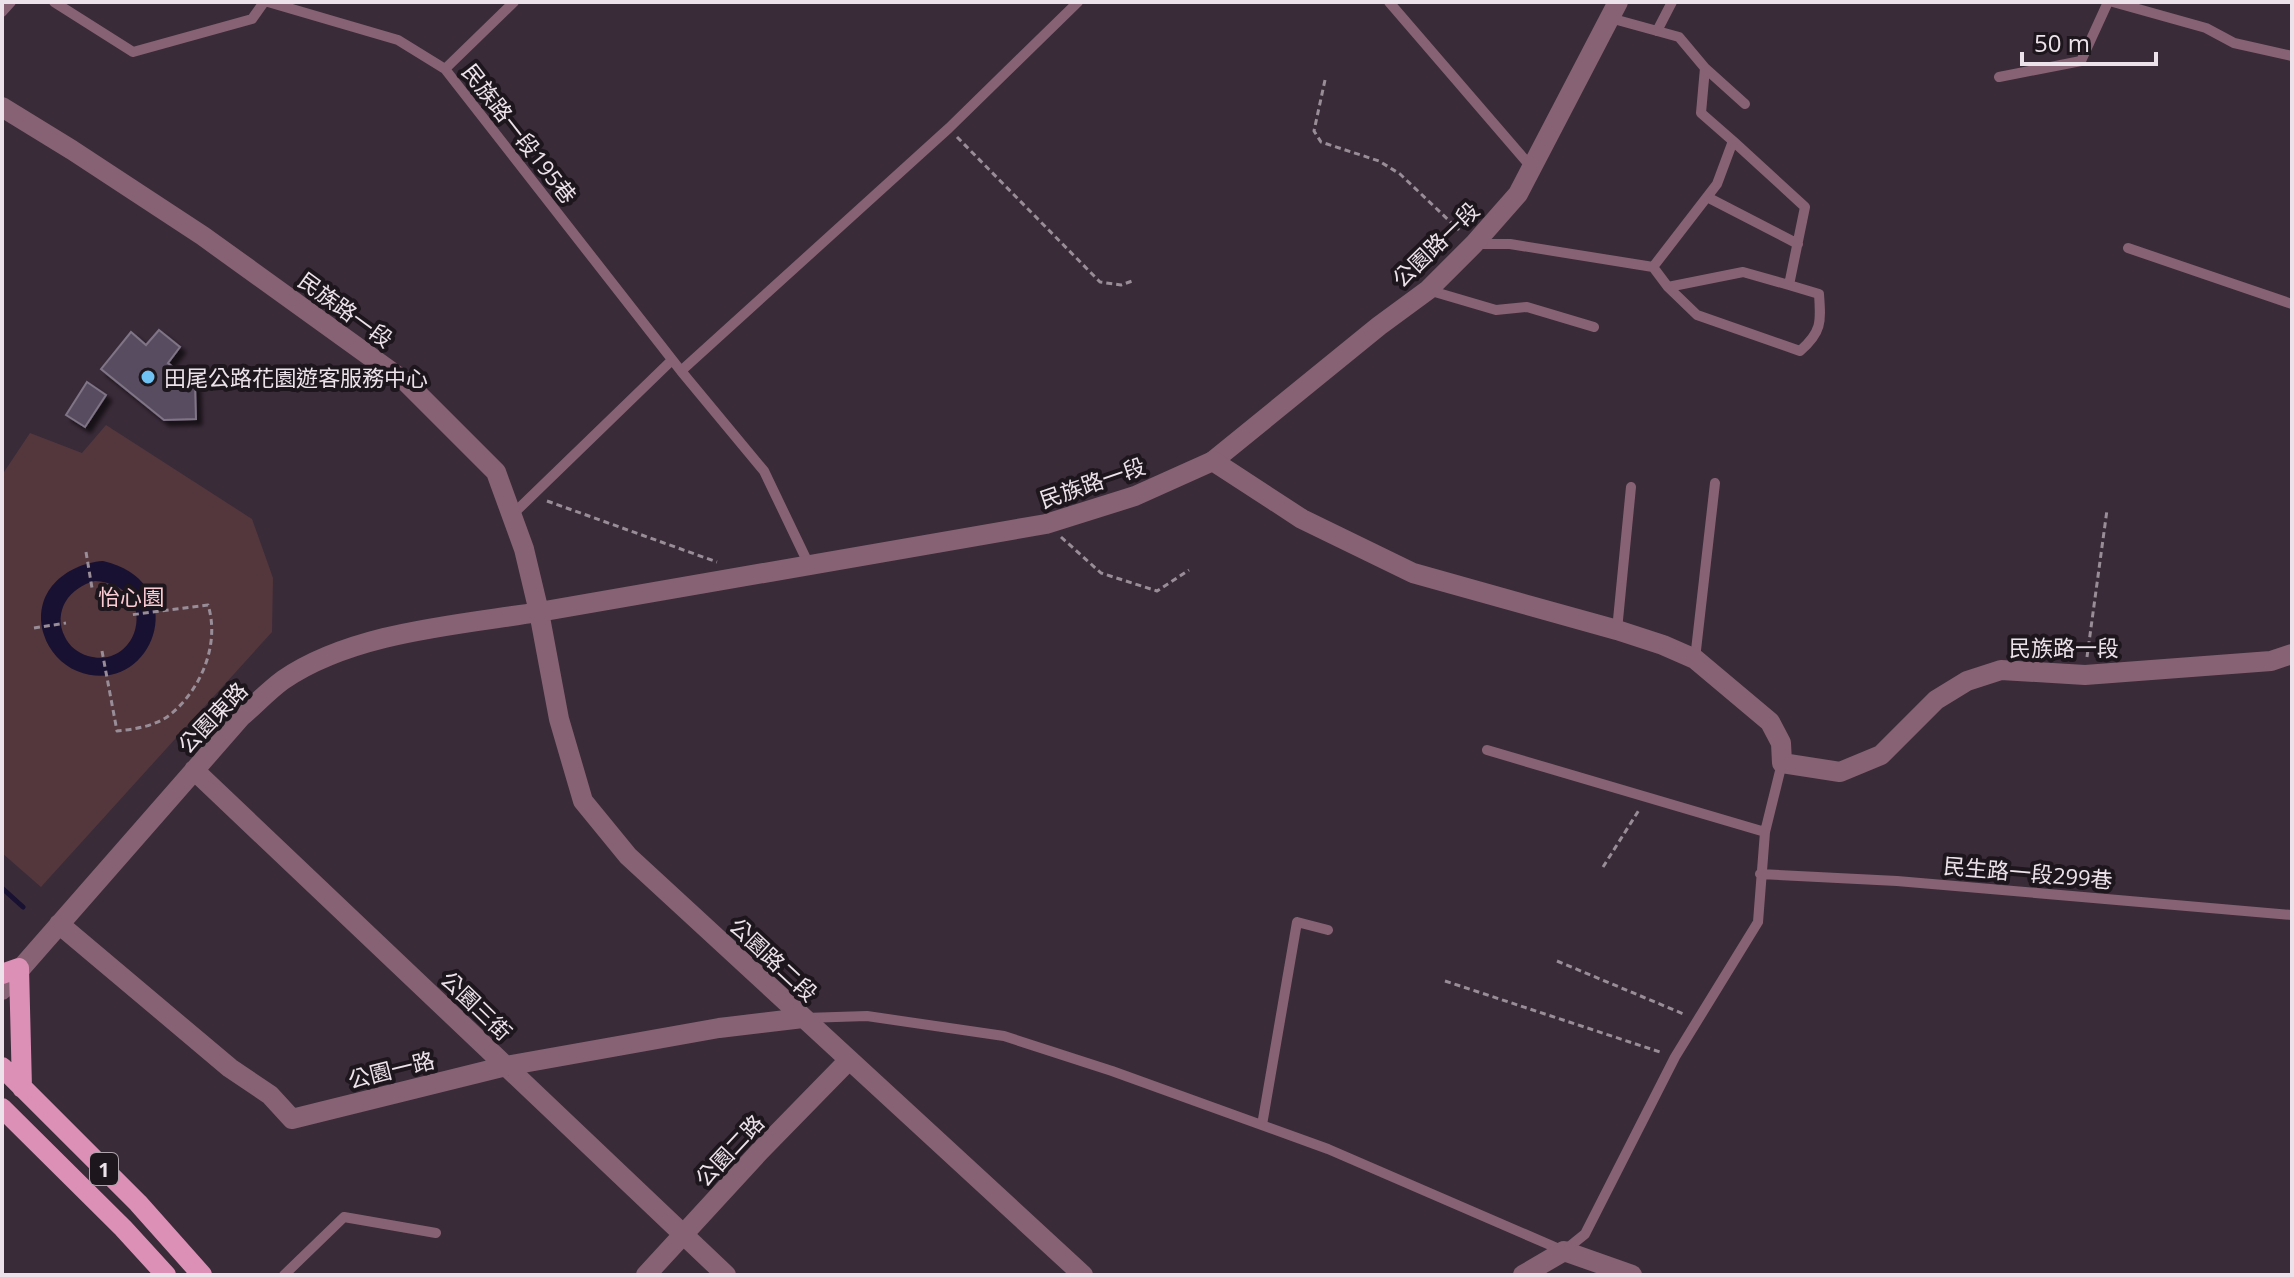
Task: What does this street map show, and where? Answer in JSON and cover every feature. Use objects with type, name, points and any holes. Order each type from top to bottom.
[{"type":"main road","points":[[10,971],[22,1088]]},
{"type":"main road","name":"1","points":[[2,1067],[138,1203],[202,1275]]},
{"type":"main road","name":"1","points":[[2,1108],[166,1275]]},
{"type":"street","name":"公園路一段","points":[[1213,461],[1428,290],[1474,244],[1518,194],[1614,10]]},
{"type":"street","name":"民族路一段","points":[[2,107],[203,236],[407,383],[496,472],[524,549],[539,612],[1046,524],[1135,496],[1213,461]]},
{"type":"street","points":[[1213,461],[1302,519],[1413,573],[1617,630],[1695,659],[1770,722],[1781,743],[1782,763]]},
{"type":"street","name":"公園東路","points":[[2,990],[10,971],[59,924],[241,717],[283,680],[317,662],[384,637],[539,612]]},
{"type":"street","name":"公園路二段","points":[[539,612],[559,719],[583,801],[628,856],[1083,1275]]},
{"type":"street","name":"民族路一段","points":[[1782,763],[1840,772],[1881,755],[1936,700],[1967,681],[2001,670],[2085,675],[2271,661],[2292,654]]},
{"type":"street","name":"公園三街","points":[[194,770],[726,1275]]},
{"type":"street","name":"公園一路","points":[[59,924],[230,1068],[270,1095],[292,1119],[506,1066],[719,1028],[803,1018]]},
{"type":"street","name":"公園二路","points":[[646,1275],[849,1060]]},
{"type":"street","points":[[1523,1275],[1564,1251],[1632,1275]]},
{"type":"lane","points":[[2,12],[11,2]]},
{"type":"lane","points":[[54,2],[133,52],[252,19],[266,2]]},
{"type":"lane","name":"民族路一段195巷","points":[[266,2],[398,40],[445,69],[672,360],[764,471],[810,567]]},
{"type":"lane","points":[[445,69],[514,2]]},
{"type":"lane","points":[[681,371],[949,128],[1078,2]]},
{"type":"lane","points":[[1389,2],[1532,168]]},
{"type":"lane","points":[[1657,31],[1672,2]]},
{"type":"lane","points":[[1999,77],[2081,61],[2111,2],[2206,28],[2234,43],[2292,56]]},
{"type":"lane","points":[[1614,10],[1657,31],[1679,37],[1705,68],[1745,104]]},
{"type":"lane","points":[[1705,68],[1701,113],[1805,207],[1789,285]]},
{"type":"lane","points":[[1653,267],[1717,184],[1733,141]]},
{"type":"lane","points":[[1707,197],[1798,244]]},
{"type":"lane","points":[[1474,244],[1510,244],[1653,267],[1668,287],[1697,315],[1800,351],[1814,339],[1821,321],[1819,294],[1743,272],[1668,287]]},
{"type":"lane","points":[[2128,248],[2292,304]]},
{"type":"lane","points":[[1428,290],[1496,310],[1527,307],[1594,327]]},
{"type":"lane","points":[[511,516],[672,360]]},
{"type":"lane","points":[[1695,659],[1715,483]]},
{"type":"lane","points":[[1617,630],[1631,487]]},
{"type":"lane","points":[[1487,750],[1765,832]]},
{"type":"lane","points":[[803,1018],[867,1016],[1004,1036],[1112,1071],[1328,1149],[1564,1251],[1585,1234],[1675,1057],[1758,922],[1765,832],[1782,763]]},
{"type":"lane","name":"民生路一段299巷","points":[[1760,874],[1897,881],[2292,915]]},
{"type":"lane","points":[[1262,1125],[1297,922],[1328,930]]},
{"type":"lane","points":[[284,1275],[344,1217],[436,1233]]},
{"type":"path","points":[[1325,80],[1314,131],[1321,142],[1379,161],[1400,174],[1474,244]]},
{"type":"path","points":[[949,128],[1100,282],[1121,285],[1135,280]]},
{"type":"path","points":[[532,495],[716,561]]},
{"type":"path","points":[[2085,675],[2107,510]]},
{"type":"path","points":[[1046,524],[1101,573],[1157,591],[1189,570]]},
{"type":"path","points":[[86,552],[92,588]]},
{"type":"path","points":[[102,651],[117,731],[153,724],[171,714],[198,681],[212,641],[213,620],[208,605],[130,615]]},
{"type":"path","points":[[34,628],[66,623]]},
{"type":"path","points":[[1603,867],[1648,797]]},
{"type":"path","points":[[1557,961],[1697,1020]]},
{"type":"path","points":[[1445,981],[1675,1057]]},
{"type":"green space","name":"怡心園","points":[[106,425],[252,519],[273,578],[272,632],[41,887],[2,853],[2,475],[30,433],[82,453]]},
{"type":"shaded area","points":[[103,561],[132,573],[149,592],[156,613],[153,636],[143,655],[126,670],[103,676],[77,671],[61,661],[46,641],[41,620],[42,606],[54,583],[89,563]],"holes":[[[95,581],[116,586],[129,597],[136,610],[136,626],[131,640],[121,651],[106,657],[88,656],[74,649],[65,637],[61,618],[62,609],[71,594]]]},
{"type":"building","name":"田尾公路花園遊客服務中心","points":[[159,330],[180,347],[168,363],[195,385],[196,419],[164,420],[101,369],[131,332],[146,345]]},
{"type":"building","points":[[87,382],[106,395],[85,427],[66,415]]},
{"type":"waterway","points":[[2,888],[23,907]]},
{"type":"place","name":"田尾公路花園遊客服務中心","points":[[148,377]]}]
